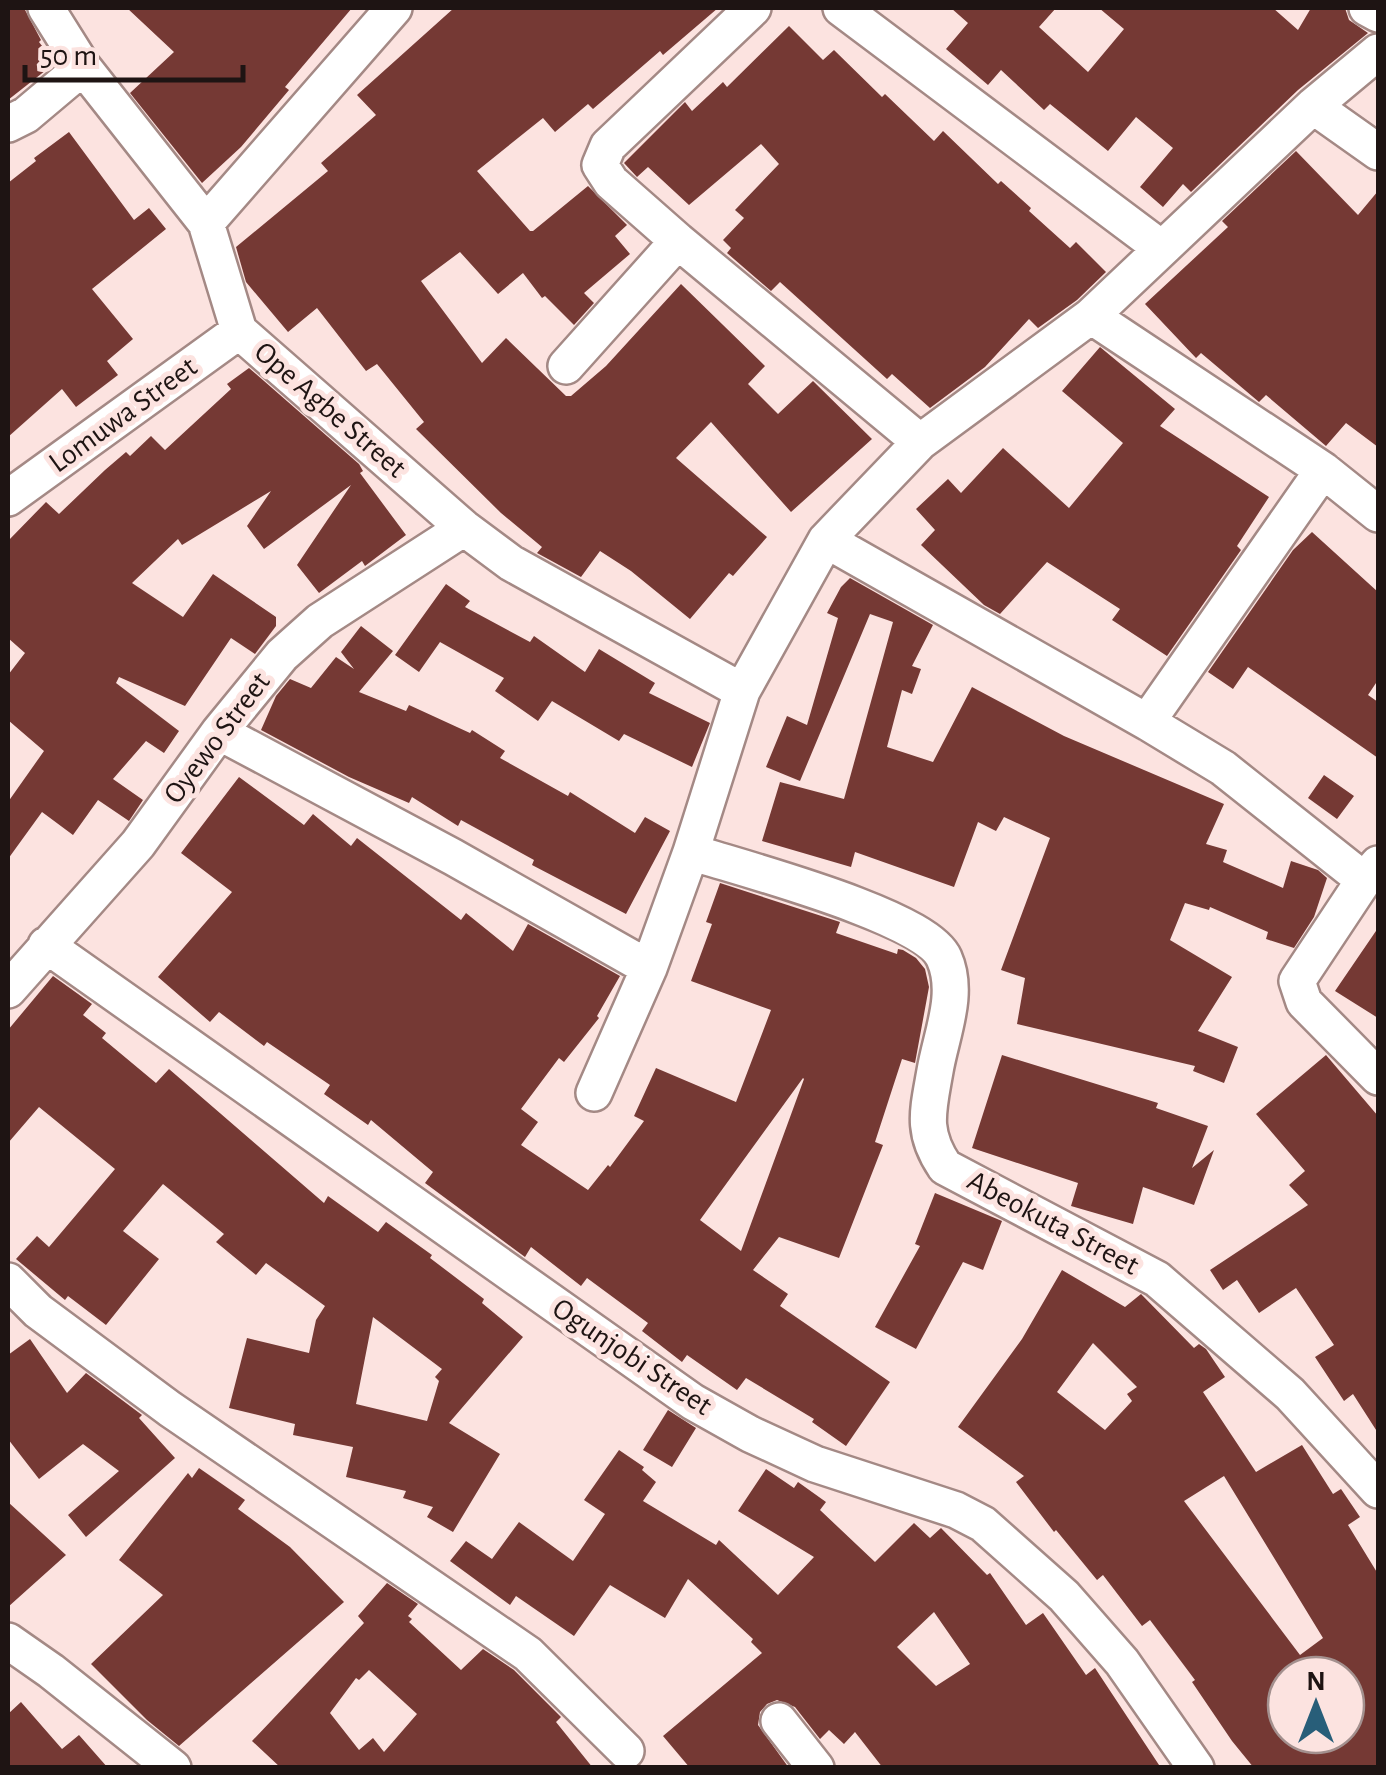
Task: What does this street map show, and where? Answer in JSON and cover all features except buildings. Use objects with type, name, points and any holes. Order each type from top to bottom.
[{"type":"street","name":"Ope Agbe Street","points":[[46,8],[83,67],[206,223],[240,331],[464,528],[552,588],[742,690]]},
{"type":"street","points":[[206,223],[394,8]]},
{"type":"street","points":[[753,8],[608,146],[600,165],[611,182],[678,241],[920,442]]},
{"type":"street","points":[[840,8],[1161,248]]},
{"type":"street","points":[[1368,8],[1378,14]]},
{"type":"street","points":[[594,1094],[649,968],[692,852],[742,690],[826,540],[920,442],[1091,316],[1313,106],[1378,52]]},
{"type":"street","points":[[8,124],[83,67]]},
{"type":"street","points":[[1313,106],[1378,152]]},
{"type":"street","points":[[566,366],[678,241]]},
{"type":"street","points":[[1091,316],[1323,470],[1378,514]]},
{"type":"street","name":"Lomuwa Street","points":[[8,498],[240,331]]},
{"type":"street","points":[[1147,722],[1323,470]]},
{"type":"street","name":"Oyewo Street","points":[[8,990],[138,844],[273,665],[310,630],[464,528]]},
{"type":"street","points":[[826,540],[1223,768],[1371,872],[1297,980],[1298,994],[1378,1077]]},
{"type":"street","points":[[219,732],[453,856],[649,968]]},
{"type":"street","name":"Abeokuta Street","points":[[692,852],[912,928],[942,953],[949,974],[949,1014],[928,1122],[931,1146],[945,1167],[1158,1278],[1290,1394],[1378,1490]]},
{"type":"street","name":"Ogunjobi Street","points":[[46,945],[694,1402],[815,1464],[956,1510],[983,1524],[1064,1596],[1122,1662],[1196,1768]]},
{"type":"street","points":[[8,1281],[38,1311],[170,1409],[528,1654],[626,1751]]},
{"type":"street","points":[[8,1641],[52,1671],[173,1768]]},
{"type":"street","points":[[778,1721],[816,1768]]}]
